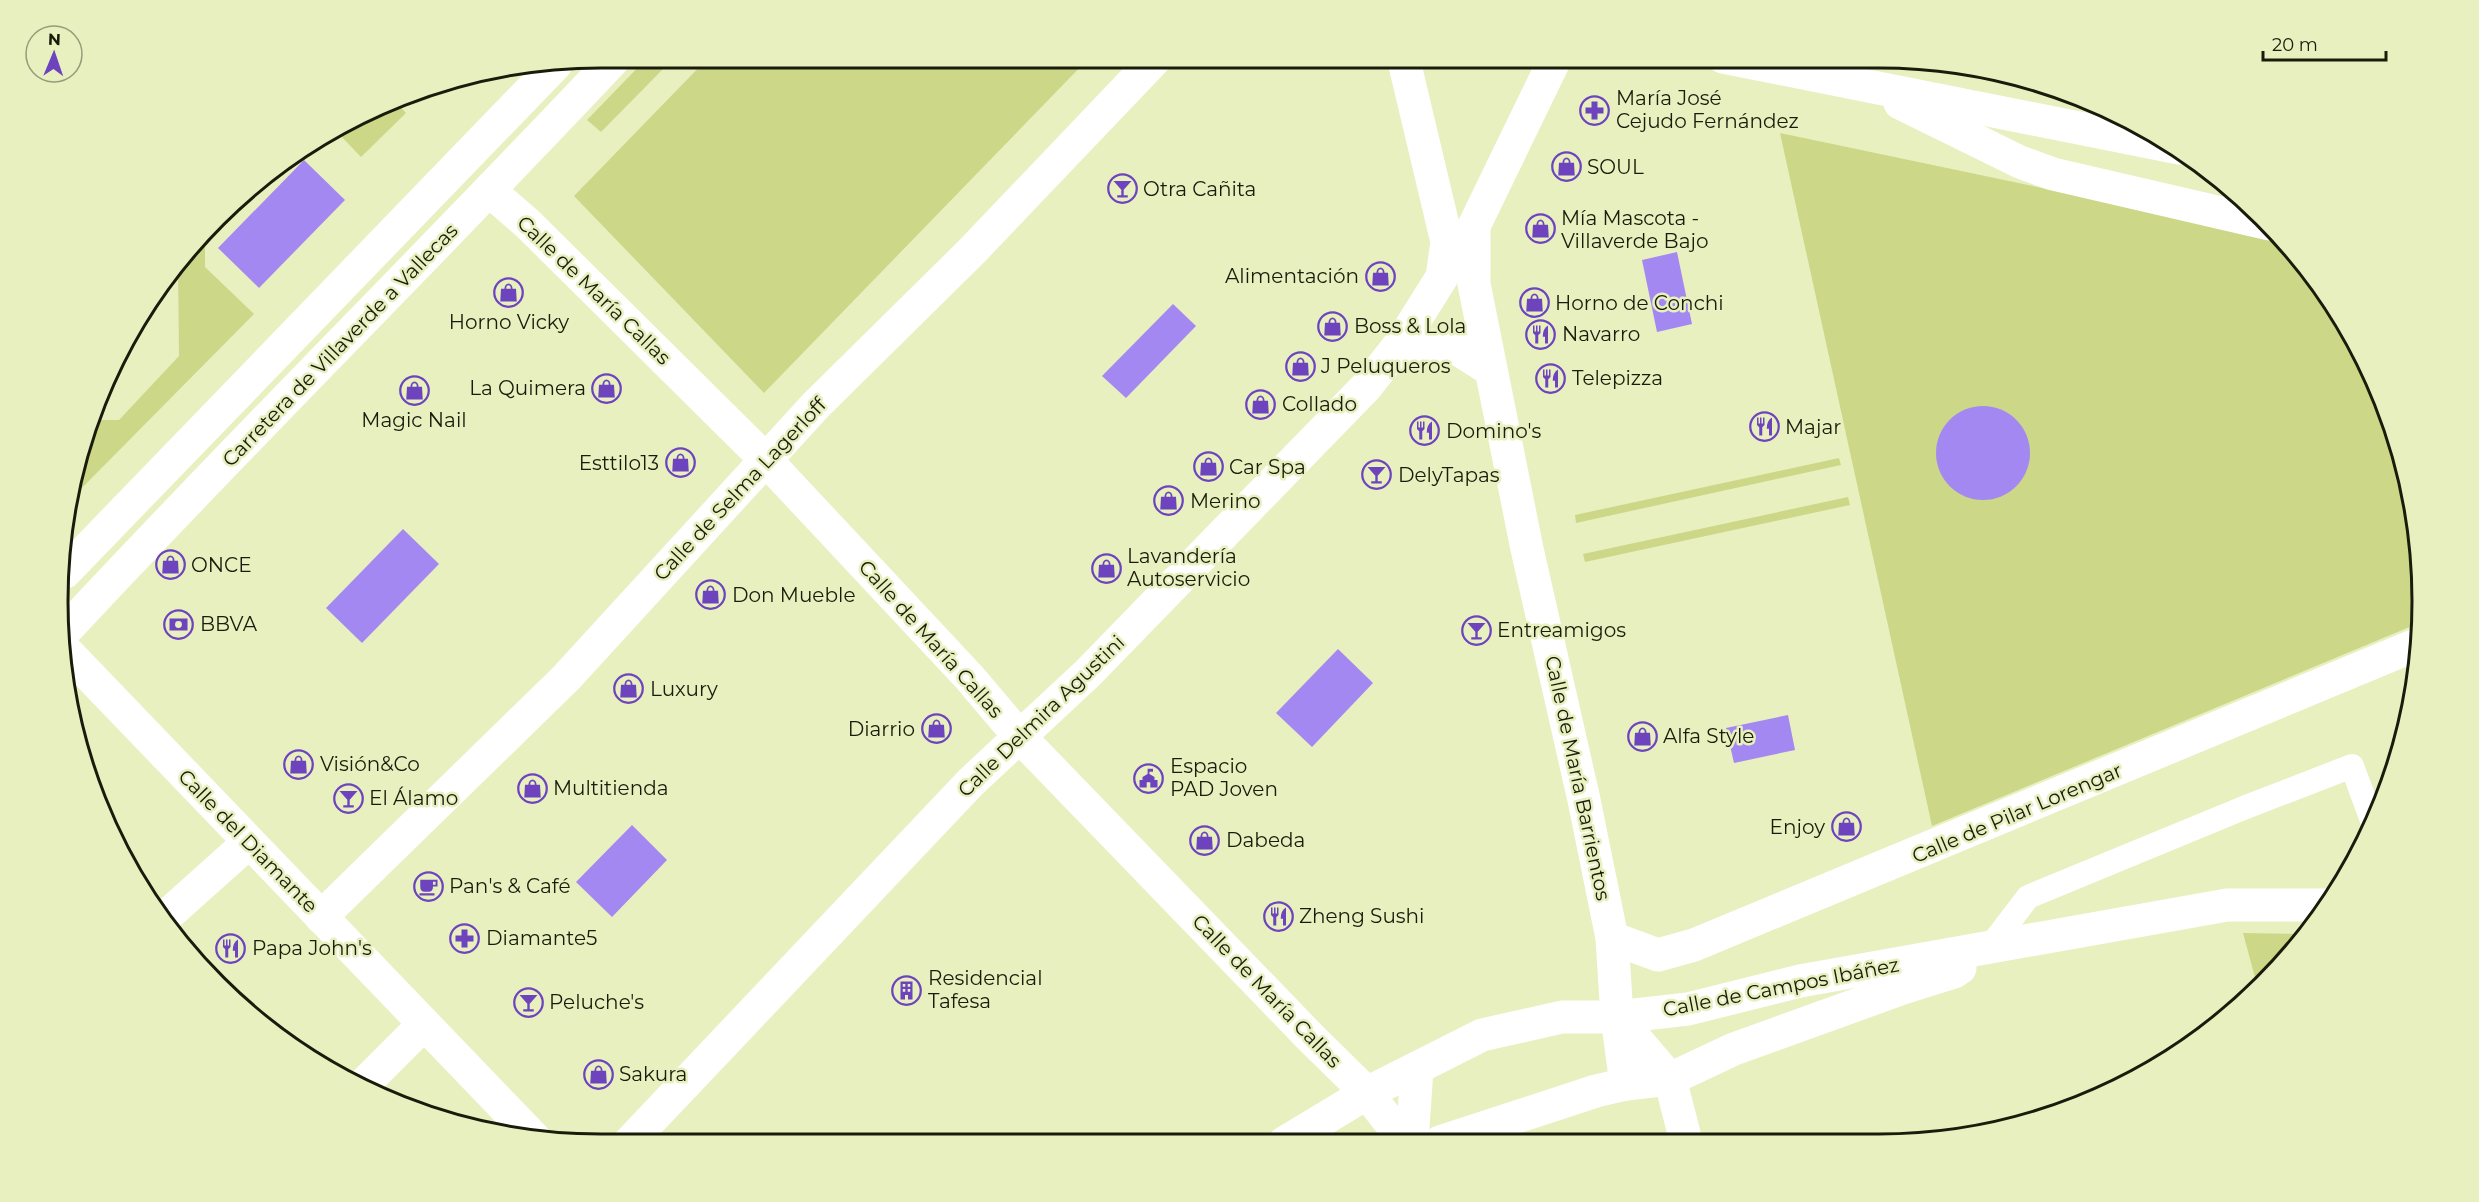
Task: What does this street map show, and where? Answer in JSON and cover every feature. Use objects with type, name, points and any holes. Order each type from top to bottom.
[{"type":"street","name":"Carretera de Villaverde a Vallecas","points":[[69,627],[606,68]]},
{"type":"street","name":"Calle de Selma Lagerloff","points":[[321,917],[566,678],[816,405],[972,251],[1147,68]]},
{"type":"street","name":"Calle de María Barrientos","points":[[1407,68],[1474,284],[1612,938],[1617,1017],[1626,1084]]},
{"type":"street","name":"Calle Delmira Agustini","points":[[637,1134],[971,782],[1088,673],[1366,387],[1400,344],[1442,277],[1460,234],[1550,68]]},
{"type":"street","points":[[1779,68],[2150,142]]},
{"type":"street","name":"Carretera de Villaverde a Vallecas","points":[[69,568],[550,70]]},
{"type":"street","points":[[1861,84],[2020,162],[2053,174],[2251,220]]},
{"type":"street","name":"Calle de María Callas","points":[[490,191],[528,224],[765,459],[969,677],[1019,736],[1367,1093]]},
{"type":"street","points":[[1400,344],[1453,346],[1491,370]]},
{"type":"street","name":"Calle de Pilar Lorengar","points":[[1612,938],[1658,955],[1694,945],[2409,648]]},
{"type":"street","name":"Calle del Diamante","points":[[71,656],[525,1129]]},
{"type":"street","points":[[169,914],[249,842]]},
{"type":"street","name":"Calle de Campos Ibáñez","points":[[1617,1017],[1688,1009],[1800,981],[2227,905],[2316,905]]},
{"type":"street","name":"Calle de Campos Ibáñez","points":[[1670,1079],[1734,1049],[1954,972],[1989,948]]},
{"type":"street","points":[[1299,1134],[1367,1093],[1482,1035],[1562,1017],[1617,1017],[1670,1079],[1684,1134]]},
{"type":"street","points":[[368,1080],[423,1025]]},
{"type":"street","points":[[1413,1134],[1417,1069]]},
{"type":"street","points":[[1466,1134],[1626,1084],[1670,1079]]},
{"type":"street","points":[[1367,1093],[1399,1134]]},
{"type":"lane","points":[[1989,948],[2028,897],[2352,766],[2368,811]]},
{"type":"green space","points":[[637,68],[664,68],[601,132],[587,120]]},
{"type":"green space","points":[[698,68],[1079,68],[764,393],[574,196]]},
{"type":"green space","points":[[400,107],[406,113],[361,157],[341,136]]},
{"type":"green space","points":[[1780,133],[2266,235],[2301,276],[2340,334],[2371,397],[2393,463],[2401,497],[2410,566],[2411,627],[1932,826]]},
{"type":"green space","points":[[205,244],[205,267],[254,314],[80,490],[100,420],[119,420],[179,356],[178,276]]},
{"type":"green space","points":[[1839,458],[1841,465],[1576,523],[1575,515]]},
{"type":"green space","points":[[1848,497],[1850,505],[1585,562],[1583,554]]},
{"type":"green space","points":[[2243,933],[2295,934],[2279,953],[2255,978]]},
{"type":"shaded area","points":[[304,160],[345,200],[259,288],[218,248]]},
{"type":"shaded area","points":[[1677,252],[1692,324],[1657,332],[1642,260]]},
{"type":"shaded area","points":[[1173,304],[1196,326],[1126,398],[1102,376]]},
{"type":"shaded area","points":[[1983,406],[2001,409],[2016,420],[2027,435],[2030,453],[2027,471],[2016,486],[2001,497],[1983,500],[1965,497],[1950,486],[1939,471],[1936,453],[1939,435],[1950,420],[1965,409]]},
{"type":"shaded area","points":[[403,529],[439,564],[362,643],[326,608]]},
{"type":"shaded area","points":[[1338,649],[1373,683],[1312,747],[1276,713]]},
{"type":"shaded area","points":[[1788,715],[1795,750],[1734,763],[1726,728]]},
{"type":"shaded area","points":[[632,825],[667,860],[612,917],[576,882]]},
{"type":"place","name":"María José Cejudo Fernández","points":[[1595,110]]},
{"type":"place","name":"SOUL","points":[[1566,167]]},
{"type":"place","name":"Otra Cañita","points":[[1122,189]]},
{"type":"place","name":"Mía Mascota - Villaverde Bajo","points":[[1540,229]]},
{"type":"place","name":"Alimentación","points":[[1380,276]]},
{"type":"place","name":"Horno Vicky","points":[[509,292]]},
{"type":"place","name":"Horno de Conchi","points":[[1534,303]]},
{"type":"place","name":"Boss & Lola","points":[[1333,326]]},
{"type":"place","name":"Navarro","points":[[1541,334]]},
{"type":"place","name":"J Peluqueros","points":[[1300,366]]},
{"type":"place","name":"Telepizza","points":[[1551,378]]},
{"type":"place","name":"La Quimera","points":[[607,388]]},
{"type":"place","name":"Magic Nail","points":[[414,390]]},
{"type":"place","name":"Collado","points":[[1261,404]]},
{"type":"place","name":"Majar","points":[[1764,427]]},
{"type":"place","name":"Domino's","points":[[1425,431]]},
{"type":"place","name":"Esttilo13","points":[[680,463]]},
{"type":"place","name":"Car Spa","points":[[1208,467]]},
{"type":"place","name":"DelyTapas","points":[[1377,475]]},
{"type":"place","name":"Merino","points":[[1169,501]]},
{"type":"place","name":"ONCE","points":[[170,565]]},
{"type":"place","name":"Lavandería Autoservicio","points":[[1106,568]]},
{"type":"place","name":"Don Mueble","points":[[711,595]]},
{"type":"place","name":"BBVA","points":[[179,624]]},
{"type":"place","name":"Entreamigos","points":[[1476,630]]},
{"type":"place","name":"Luxury","points":[[629,689]]},
{"type":"place","name":"Diarrio","points":[[936,729]]},
{"type":"place","name":"Alfa Style","points":[[1642,736]]},
{"type":"place","name":"Visión&Co","points":[[299,764]]},
{"type":"place","name":"Espacio PAD Joven","points":[[1149,778]]},
{"type":"place","name":"Multitienda","points":[[532,788]]},
{"type":"place","name":"El Álamo","points":[[348,798]]},
{"type":"place","name":"Enjoy","points":[[1846,827]]},
{"type":"place","name":"Dabeda","points":[[1205,840]]},
{"type":"place","name":"Pan's & Café","points":[[428,886]]},
{"type":"place","name":"Zheng Sushi","points":[[1278,916]]},
{"type":"place","name":"Diamante5","points":[[465,938]]},
{"type":"place","name":"Papa John's","points":[[231,948]]},
{"type":"place","name":"Residencial Tafesa","points":[[907,990]]},
{"type":"place","name":"Peluche's","points":[[528,1002]]},
{"type":"place","name":"Sakura","points":[[598,1074]]}]
